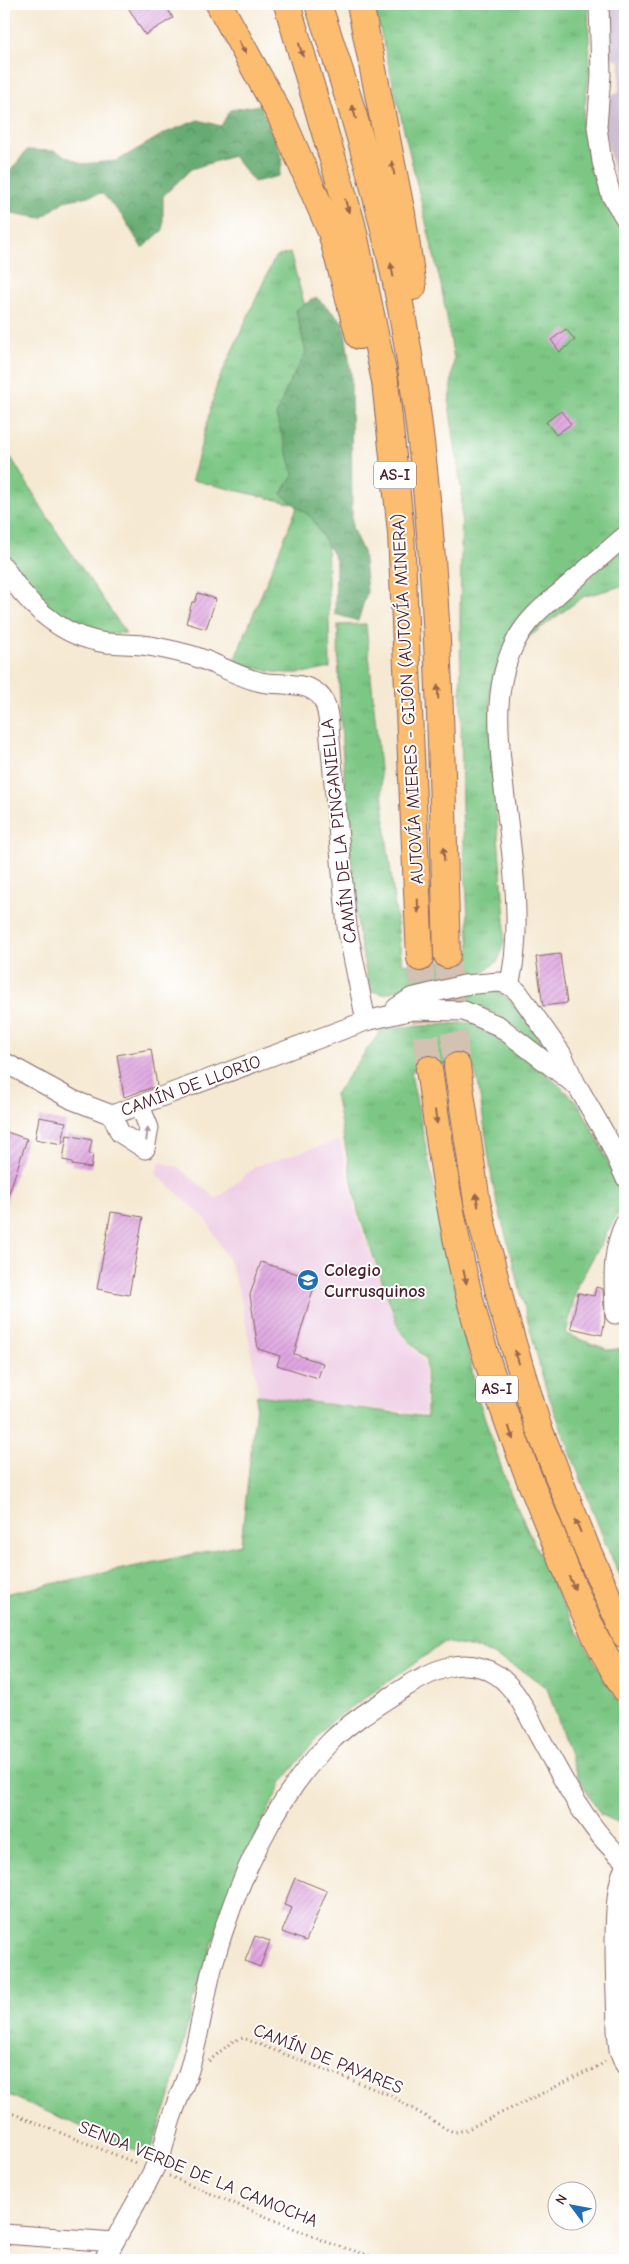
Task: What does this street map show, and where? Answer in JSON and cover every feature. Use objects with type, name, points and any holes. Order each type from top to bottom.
[{"type":"highway","points":[[219,4],[281,117],[331,232],[372,384],[402,532]]},
{"type":"highway","name":"AUTOVÍA MIERES - GIJÓN (AUTOVÍA MINERA)","points":[[287,4],[352,224],[384,381],[402,532],[420,958]]},
{"type":"highway","name":"AUTOVÍA MIERES - GIJÓN (AUTOVÍA MINERA)","points":[[318,4],[348,93],[382,216],[412,374],[430,530],[448,955]]},
{"type":"highway","points":[[360,4],[402,214],[425,374],[430,530]]},
{"type":"highway","name":"AS-I","points":[[457,1066],[478,1202],[503,1310],[538,1426],[587,1550],[625,1635]]},
{"type":"highway","name":"AS-I","points":[[429,1069],[452,1217],[476,1322],[510,1430],[562,1560],[612,1670],[625,1689]]},
{"type":"street","points":[[599,4],[601,75],[597,126],[602,162],[611,195],[625,218]]},
{"type":"street","points":[[509,985],[514,966],[514,883],[498,736],[497,704],[505,665],[518,636],[536,614],[625,536]]},
{"type":"street","name":"CAMÍN DE LA PINGANIELLA","points":[[4,568],[17,587],[37,610],[55,624],[76,634],[96,641],[141,645],[189,655],[214,662],[260,682],[299,685],[321,697],[327,710],[347,927],[374,1019]]},
{"type":"street","name":"CAMÍN DE LLORIO","points":[[374,1019],[411,998],[464,985],[499,982],[509,985],[518,992],[562,1053],[578,1087],[610,1143],[625,1177]]},
{"type":"street","name":"CAMÍN DE LLORIO","points":[[4,1062],[73,1100],[112,1115],[374,1019],[413,1010],[464,1011],[499,1026],[578,1087]]},
{"type":"street","points":[[112,1115],[120,1133],[145,1149],[149,1128],[140,1106]]},
{"type":"street","points":[[615,1314],[614,1268],[617,1239],[625,1223]]},
{"type":"street","points":[[104,2260],[146,2176],[161,2155],[173,2112],[190,2069],[214,1961],[243,1881],[268,1828],[305,1770],[331,1741],[368,1711],[427,1674],[447,1667],[464,1664],[481,1668],[498,1676],[519,1699],[592,1826],[612,1850],[625,1861]]},
{"type":"street","points":[[622,2058],[617,1899],[622,1873],[625,1868]]},
{"type":"street","points":[[4,2234],[114,2242]]},
{"type":"path","name":"CAMÍN DE PAYARES","points":[[190,2069],[198,2070],[233,2041],[243,2038],[390,2095],[448,2130],[455,2132],[466,2130],[599,2066],[622,2058]]},
{"type":"path","name":"SENDA VERDE DE LA CAMOCHA","points":[[4,2110],[146,2176]]},
{"type":"path","name":"SENDA VERDE DE LA CAMOCHA","points":[[162,2174],[330,2243],[384,2260]]},
{"type":"shaded area","points":[[607,4],[625,4],[625,200],[619,192],[602,121],[603,98],[619,92],[620,61],[605,55]]},
{"type":"shaded area","name":"Colegio Currusquinos","points":[[340,1140],[356,1214],[398,1329],[424,1362],[425,1414],[259,1395],[241,1298],[230,1263],[206,1219],[156,1174],[160,1162],[178,1167],[217,1199],[256,1166]]},
{"type":"green space","points":[[374,4],[588,4],[590,68],[582,124],[602,201],[625,231],[625,526],[501,651],[490,689],[492,764],[505,920],[504,944],[498,961],[483,972],[384,994],[371,991],[363,958],[358,924],[348,827],[342,741],[338,625],[366,624],[387,842],[402,963],[416,965],[433,958],[445,963],[470,956],[462,809],[460,613],[462,494],[449,404],[454,359],[441,285]]},
{"type":"green space","points":[[260,105],[283,159],[279,176],[254,182],[233,156],[191,169],[163,196],[163,230],[142,248],[123,217],[102,193],[64,201],[42,218],[4,212],[4,179],[27,150],[55,151],[82,164],[117,161],[165,133],[198,120],[221,126],[230,110]]},
{"type":"green space","points":[[290,253],[315,342],[325,446],[330,668],[305,673],[281,673],[258,669],[234,661],[298,505],[192,480],[217,384],[275,257]]},
{"type":"green space","points":[[316,297],[344,323],[351,375],[352,528],[363,552],[367,591],[358,621],[335,614],[336,560],[312,518],[281,494],[294,474],[276,416],[287,387],[306,353],[296,310]]},
{"type":"green space","points":[[4,446],[55,529],[126,633],[101,634],[80,627],[52,610],[26,588],[4,550]]},
{"type":"green space","points":[[625,547],[625,585],[583,597],[519,644],[525,634]]},
{"type":"green space","points":[[474,990],[499,992],[515,1004],[558,1062],[506,1020],[497,1015],[475,1006],[438,1000]]},
{"type":"green space","points":[[476,1022],[540,1068],[579,1104],[600,1144],[625,1201],[577,1286],[566,1334],[609,1350],[625,1348],[625,1586],[606,1545],[545,1386],[493,1186],[478,1082],[473,1066],[467,1062],[415,1068],[411,1074],[477,1395],[509,1490],[565,1609],[625,1714],[625,1826],[600,1814],[577,1775],[547,1688],[522,1670],[483,1650],[445,1642],[330,1722],[282,1782],[237,1875],[196,1991],[170,2096],[149,2156],[4,2093],[4,1594],[241,1544],[257,1395],[427,1417],[426,1360],[399,1329],[358,1212],[335,1094],[382,1029]]},
{"type":"building","points":[[126,4],[165,4],[173,18],[145,35]]},
{"type":"building","points":[[566,329],[575,340],[560,352],[551,340]]},
{"type":"building","points":[[561,411],[571,424],[556,435],[546,422]]},
{"type":"building","points":[[198,593],[216,599],[206,629],[186,623],[192,602],[195,602]]},
{"type":"building","points":[[560,954],[567,1003],[543,1006],[536,957]]},
{"type":"building","points":[[151,1049],[157,1086],[124,1097],[117,1055]]},
{"type":"building","points":[[39,1117],[66,1122],[62,1144],[35,1139]]},
{"type":"building","points":[[4,1131],[27,1139],[6,1202],[4,1201]]},
{"type":"building","points":[[67,1135],[92,1140],[89,1154],[93,1154],[91,1168],[72,1165],[72,1162],[63,1160]]},
{"type":"building","points":[[111,1212],[143,1217],[129,1295],[97,1289]]},
{"type":"building","points":[[261,1262],[316,1280],[294,1354],[323,1363],[318,1378],[277,1365],[280,1356],[258,1349],[250,1295]]},
{"type":"building","points":[[596,1287],[603,1289],[605,1320],[602,1335],[571,1328],[578,1293],[594,1296]]},
{"type":"building","points":[[295,1878],[327,1891],[306,1941],[282,1932],[292,1908],[284,1905]]},
{"type":"building","points":[[255,1936],[270,1941],[260,1967],[245,1961]]},
{"type":"tunnel","points":[[447,955],[457,1066]]},
{"type":"tunnel","points":[[420,958],[429,1069]]},
{"type":"place","name":"Colegio Currusquinos","points":[[308,1280]]}]
